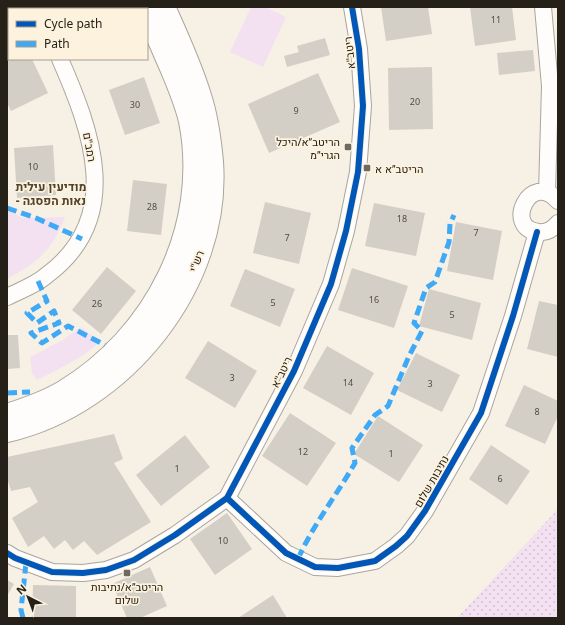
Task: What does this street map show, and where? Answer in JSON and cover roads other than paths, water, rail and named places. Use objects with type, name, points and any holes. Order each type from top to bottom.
[{"type":"street","name":"רש\"י","points":[[7,431],[40,420],[90,394],[126,365],[145,346],[165,321],[181,296],[200,253],[206,231],[212,185],[210,138],[201,97],[164,7]]},
{"type":"street","name":"ריטב\"א","points":[[7,553],[15,558],[52,572],[83,573],[106,570],[134,560],[175,536],[227,498],[294,371],[331,284],[346,231],[358,172],[363,106],[359,49],[352,7]]},
{"type":"street","points":[[543,7],[550,86],[553,197],[541,192],[529,196],[522,207],[521,213],[526,225],[536,232],[548,231],[554,228],[558,223]]},
{"type":"street","name":"רש\"י","points":[[7,415],[44,402],[63,392],[99,366],[120,347],[135,330],[158,298],[170,276],[180,251],[194,190],[193,142],[185,101],[148,14]]},
{"type":"street","name":"רמב\"ם","points":[[7,297],[47,276],[65,260],[82,239],[91,212],[96,184],[88,132],[76,96],[60,60]]},
{"type":"street","name":"נתיבות שלום","points":[[227,498],[286,554],[315,567],[338,568],[375,561],[396,546],[407,536],[426,511],[481,414],[513,316],[536,232]]},
{"type":"place","name":"הריטב״א/היכל הגרי״מ","points":[[348,147]]},
{"type":"place","name":"הריטב״א א","points":[[367,168]]},
{"type":"place","name":"הריטב״א/נתיבות שלום","points":[[127,573]]},
{"type":"district","name":"מודיעין עילית - נאות הפסגה","points":[[51,193]]}]
